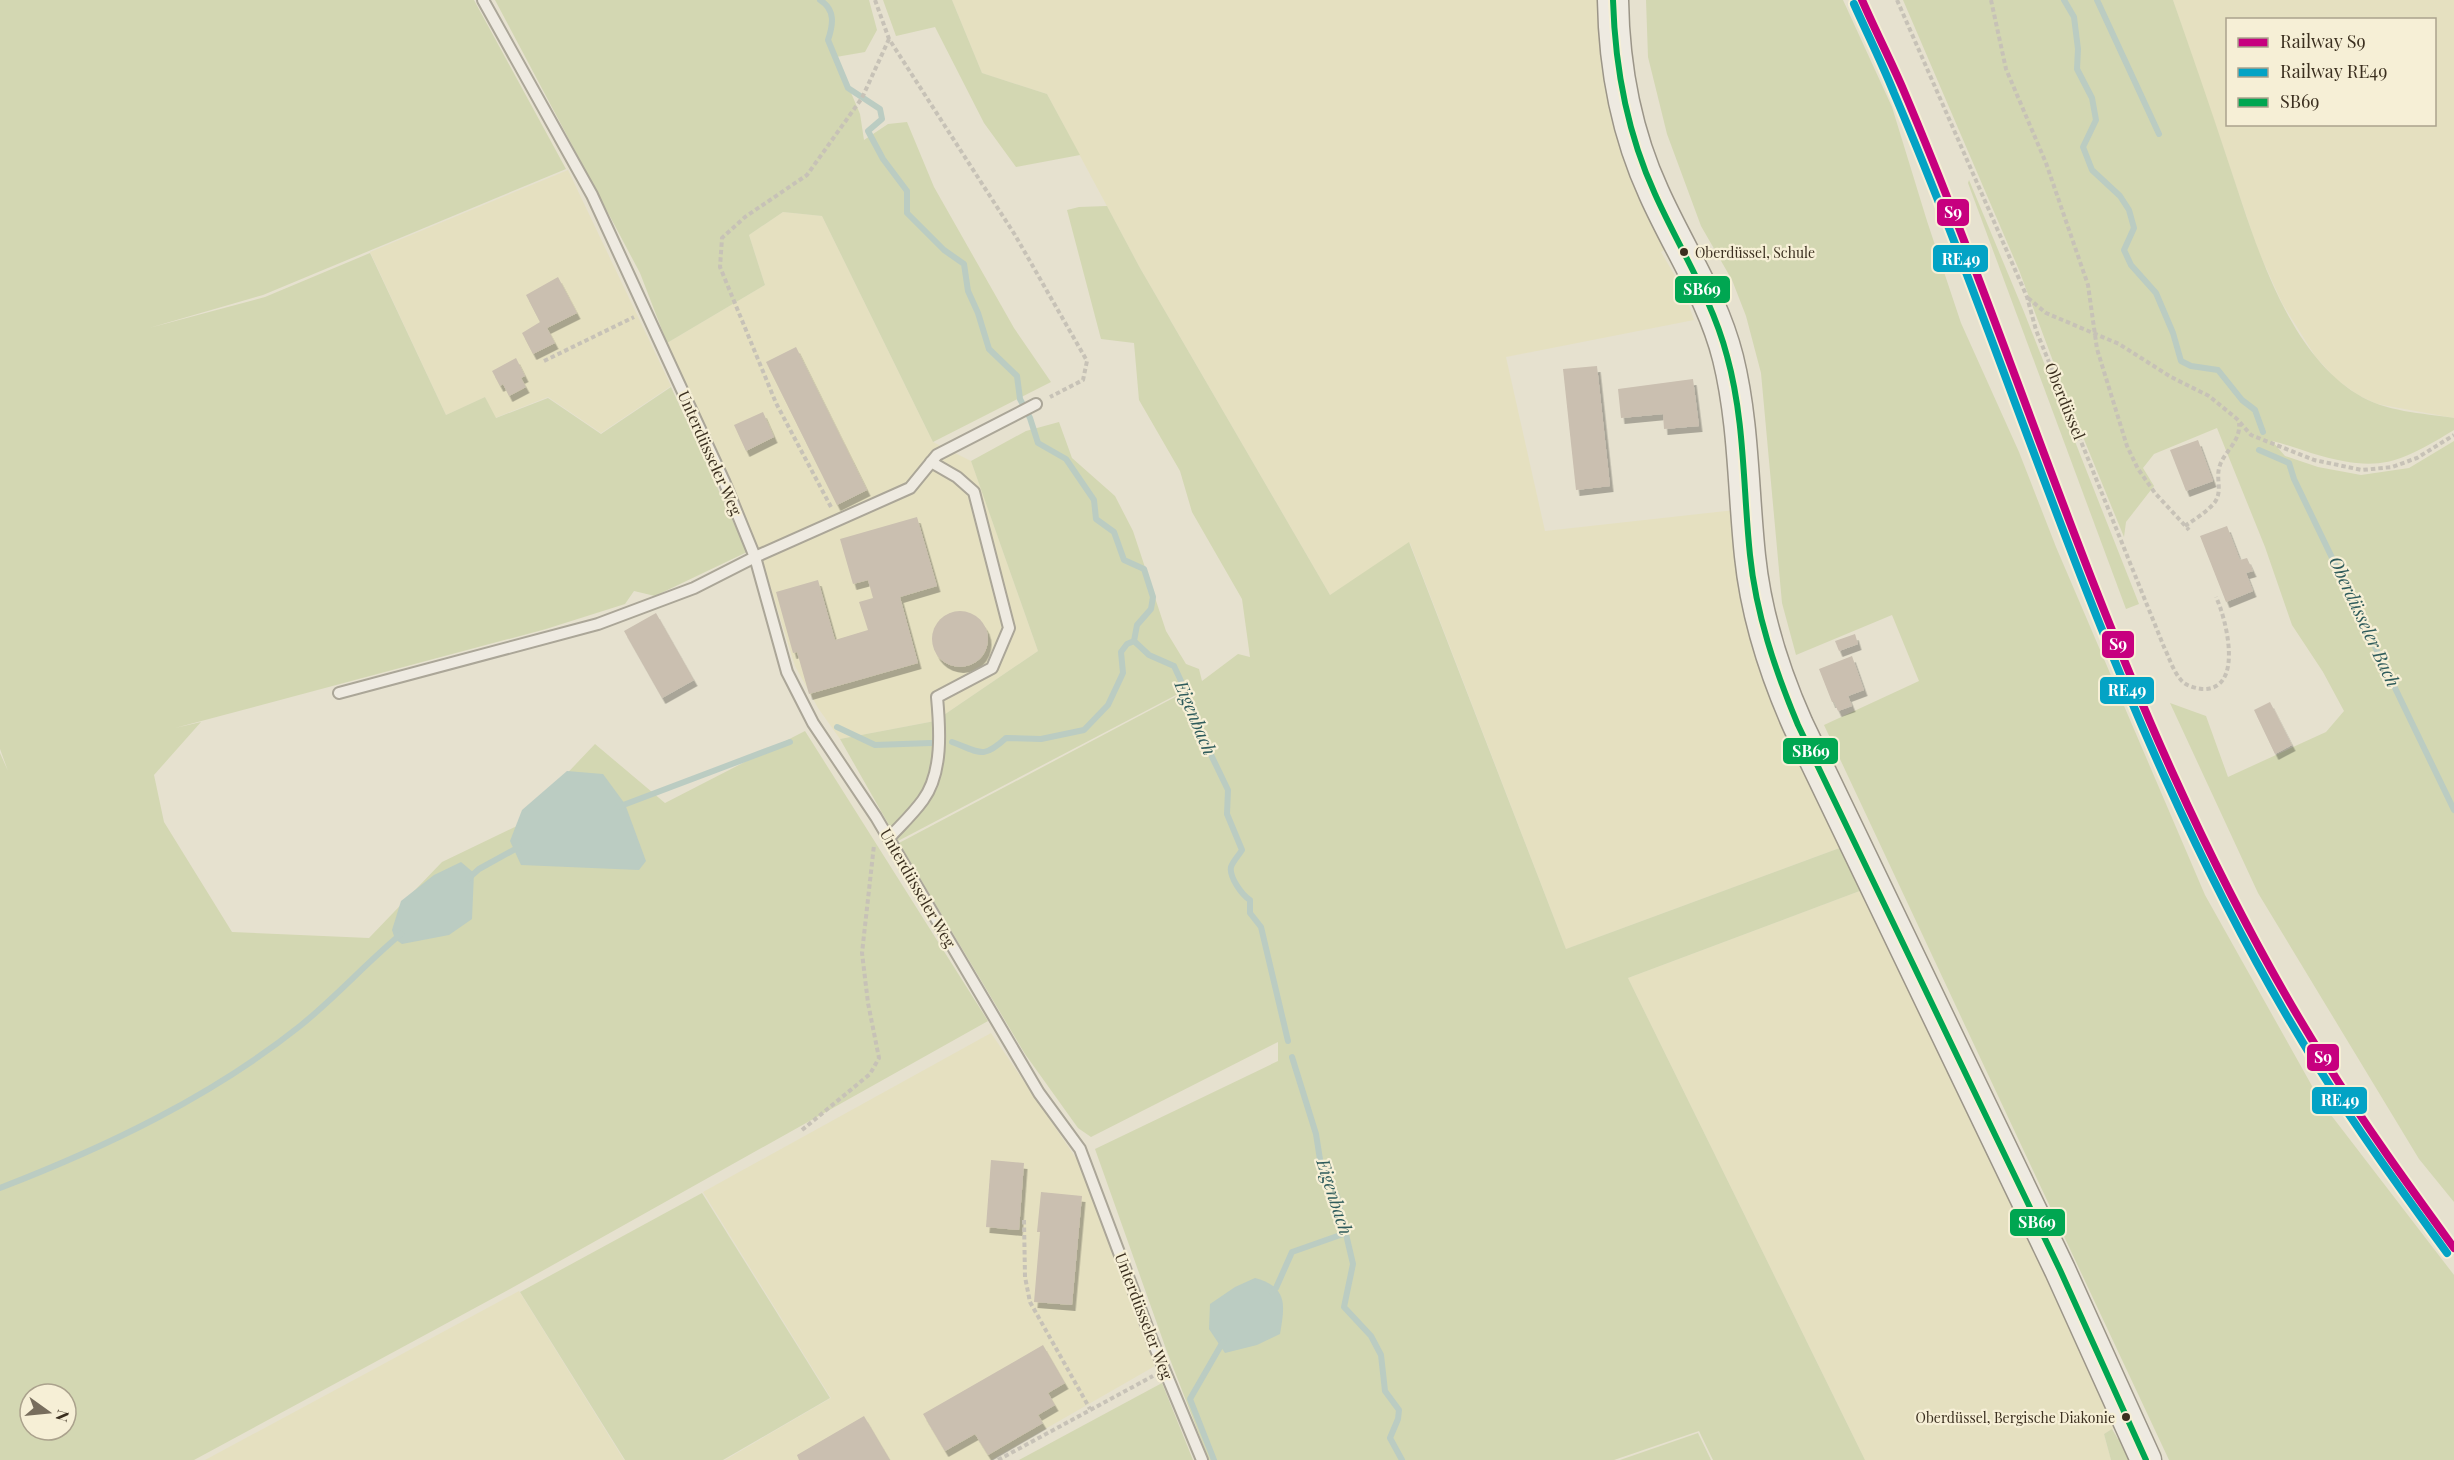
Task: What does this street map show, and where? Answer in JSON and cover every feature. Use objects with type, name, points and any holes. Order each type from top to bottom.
[{"type":"street","points":[[1613,0],[1616,55],[1621,91],[1640,159],[1664,213],[1711,303],[1729,359],[1742,445],[1754,586],[1767,644],[1778,677],[1798,725],[2060,1270],[2146,1460]]},
{"type":"lane","name":"Unterdüsseler Weg","points":[[483,0],[591,195],[724,481],[755,557],[787,672],[813,723],[889,838],[1039,1093],[1080,1149],[1164,1370],[1202,1460]]},
{"type":"lane","points":[[339,693],[598,624],[694,588],[755,557],[910,488],[937,455],[1036,404]]},
{"type":"lane","points":[[889,838],[924,799],[935,775],[939,724],[937,697],[992,668],[1009,628],[974,492],[957,477],[931,462]]},
{"type":"path","points":[[875,0],[889,39],[1015,235],[1087,361],[1083,380],[1036,404]]},
{"type":"path","name":"Oberdüssel","points":[[1897,0],[2027,297],[2037,330],[2164,647],[2180,679],[2188,686],[2202,689],[2214,686],[2219,683],[2227,670],[2228,630],[2216,597]]},
{"type":"path","points":[[1991,1],[2006,69],[2046,164],[2088,285],[2094,332],[2122,432],[2132,459],[2155,494],[2189,531]]},
{"type":"path","points":[[837,520],[776,403],[720,267],[722,238],[745,217],[807,175],[862,98],[889,39]]},
{"type":"path","points":[[2027,297],[2046,313],[2127,348],[2171,377],[2217,401],[2246,430],[2259,439],[2325,463],[2362,470],[2392,467],[2405,464],[2454,435]]},
{"type":"path","points":[[544,361],[645,311]]},
{"type":"path","points":[[2185,526],[2208,510],[2218,497],[2220,464],[2236,440],[2239,423]]},
{"type":"path","points":[[802,1130],[870,1074],[879,1058],[868,1003],[862,952],[876,817]]},
{"type":"path","points":[[1024,1220],[1025,1277],[1030,1302],[1090,1409]]},
{"type":"path","points":[[998,1460],[1164,1370]]},
{"type":"shaded area","points":[[952,0],[1602,0],[1669,247],[1661,252],[1684,291],[1694,320],[1506,357],[1545,531],[1735,510],[1845,846],[1566,949],[1410,543],[1330,595],[1140,268],[1047,94],[982,73]]},
{"type":"shaded area","points":[[2173,0],[2454,0],[2454,418],[2377,404],[2358,395],[2336,379],[2315,356],[2282,303],[2258,250]]},
{"type":"shaded area","points":[[568,170],[671,386],[601,433],[548,397],[495,418],[485,397],[446,415],[370,252]]},
{"type":"shaded area","points":[[783,212],[822,216],[933,442],[971,461],[1038,651],[935,721],[840,739],[818,708],[795,666],[757,544],[667,343],[765,285],[749,235]]},
{"type":"shaded area","points":[[567,771],[603,774],[625,804],[646,861],[639,870],[521,865],[510,841],[522,810]]},
{"type":"shaded area","points":[[461,862],[474,873],[472,919],[449,935],[402,944],[395,939],[392,930],[401,901],[434,875]]},
{"type":"shaded area","points":[[1865,889],[2106,1394],[2116,1427],[2104,1434],[2111,1460],[1865,1460],[1628,978]]},
{"type":"shaded area","points":[[991,1033],[1078,1161],[1155,1366],[991,1460],[725,1460],[831,1398],[703,1192]]},
{"type":"shaded area","points":[[1255,1278],[1274,1286],[1282,1298],[1283,1314],[1280,1334],[1257,1345],[1225,1353],[1209,1329],[1210,1304],[1235,1287]]},
{"type":"shaded area","points":[[519,1291],[624,1460],[205,1460]]},
{"type":"green space","points":[[0,0],[474,0],[566,169],[263,295],[149,328],[265,297],[370,253],[446,415],[485,397],[496,418],[548,398],[601,434],[671,387],[747,552],[655,596],[634,591],[625,604],[546,629],[175,728],[201,722],[154,775],[164,822],[232,932],[369,938],[442,862],[517,826],[595,744],[665,803],[805,731],[988,1021],[510,1289],[194,1460],[0,1460],[0,753],[8,771],[0,749]]},
{"type":"green space","points":[[495,0],[869,0],[877,30],[865,52],[836,57],[860,114],[864,140],[888,124],[907,122],[934,187],[1014,328],[1051,382],[933,442],[822,216],[783,212],[749,235],[765,285],[667,343],[640,273]]},
{"type":"green space","points":[[883,0],[952,0],[982,73],[1047,94],[1080,155],[1016,167],[984,123],[935,27],[896,36]]},
{"type":"green space","points":[[1646,0],[1843,0],[1892,107],[1961,323],[2019,452],[2056,547],[2205,895],[2321,1102],[2454,1275],[2454,1460],[2169,1460],[1824,725],[1919,681],[1892,615],[1796,655],[1782,603],[1761,373],[1746,316],[1732,280],[1701,226],[1667,134],[1648,57]]},
{"type":"green space","points":[[1903,0],[2173,0],[2260,253],[2290,319],[2309,348],[2331,374],[2368,400],[2404,411],[2454,418],[2454,430],[2417,451],[2386,462],[2353,463],[2272,441],[2285,456],[2318,467],[2361,475],[2409,468],[2454,441],[2454,1202],[2419,1159],[2258,893],[2170,703],[2206,716],[2228,777],[2326,732],[2344,711],[2323,672],[2292,625],[2265,547],[2217,428],[2154,454],[2143,468],[2154,486],[2126,522],[2124,537],[2063,388],[2019,270]]},
{"type":"green space","points":[[1969,180],[2024,312],[2139,604],[2126,609],[1968,183]]},
{"type":"green space","points":[[1107,206],[1140,268],[1330,595],[1409,542],[1566,949],[1845,846],[1865,889],[1628,978],[1865,1460],[1713,1460],[1699,1431],[1614,1460],[1209,1460],[1166,1349],[1095,1149],[1278,1061],[1278,1042],[1091,1137],[1078,1128],[1025,1054],[899,843],[1177,696],[898,841],[840,739],[935,721],[1038,651],[971,461],[1026,431],[1059,422],[1072,458],[1115,496],[1133,531],[1166,631],[1186,664],[1199,669],[1202,681],[1238,654],[1250,657],[1242,599],[1192,512],[1180,471],[1139,400],[1134,343],[1101,339],[1067,210]]},
{"type":"green space","points":[[702,1193],[830,1398],[723,1460],[625,1460],[520,1292]]},
{"type":"green space","points":[[1162,1383],[1193,1460],[1019,1460]]},
{"type":"green space","points":[[2112,1429],[2118,1439],[2122,1437],[2137,1460],[2111,1460],[2104,1434]]},
{"type":"green space","points":[[1698,1433],[1711,1460],[1620,1460]]},
{"type":"building","points":[[558,277],[577,313],[547,328],[555,343],[533,354],[522,333],[540,322],[526,295]]},
{"type":"building","points":[[796,347],[867,490],[837,505],[766,362]]},
{"type":"building","points":[[516,358],[525,376],[521,378],[526,387],[509,396],[503,384],[500,386],[492,371]]},
{"type":"building","points":[[1597,366],[1610,486],[1576,490],[1563,369]]},
{"type":"building","points":[[1693,379],[1699,426],[1664,429],[1663,414],[1621,418],[1618,389]]},
{"type":"building","points":[[763,412],[774,437],[746,451],[734,425]]},
{"type":"building","points":[[2198,440],[2213,481],[2186,491],[2170,450]]},
{"type":"building","points":[[917,517],[937,586],[900,597],[918,663],[809,694],[797,652],[793,653],[776,592],[818,580],[835,640],[868,630],[859,602],[873,598],[868,580],[853,584],[840,539]]},
{"type":"building","points":[[2227,526],[2240,560],[2247,558],[2253,571],[2246,573],[2253,591],[2226,602],[2200,536]]},
{"type":"building","points":[[955,611],[965,611],[980,619],[986,628],[988,639],[986,650],[980,659],[965,667],[955,667],[944,662],[937,655],[932,644],[932,634],[937,623],[944,616]]},
{"type":"building","points":[[656,613],[694,680],[662,698],[624,631]]},
{"type":"building","points":[[1855,634],[1858,644],[1839,651],[1835,641]]},
{"type":"building","points":[[1852,656],[1864,690],[1848,696],[1852,706],[1838,711],[1819,669]]},
{"type":"building","points":[[2270,702],[2292,745],[2275,754],[2254,710]]},
{"type":"building","points":[[991,1160],[1024,1163],[1019,1230],[986,1227]]},
{"type":"building","points":[[1041,1192],[1082,1196],[1072,1305],[1034,1302]]},
{"type":"building","points":[[1043,1345],[1065,1383],[1048,1393],[1055,1405],[1038,1415],[1043,1423],[988,1455],[975,1434],[945,1451],[923,1414]]},
{"type":"building","points":[[864,1416],[890,1460],[799,1460],[797,1455]]},
{"type":"waterway","name":"Eigenbach","points":[[820,0],[831,13],[832,23],[828,40],[848,88],[880,109],[882,119],[868,131],[883,159],[907,191],[907,213],[944,250],[964,264],[968,291],[978,313],[989,349],[1017,376],[1020,399],[1030,418],[1038,443],[1066,459],[1094,500],[1096,519],[1114,532],[1124,560],[1144,569],[1153,597],[1151,609],[1137,625],[1134,641],[1149,655],[1174,666],[1181,681],[1185,701],[1228,790],[1227,814],[1242,850],[1231,867],[1232,876],[1240,890],[1250,900],[1250,913],[1261,927],[1288,1041]]},
{"type":"waterway","name":"Oberdüsseler Bach","points":[[2064,0],[2074,17],[2078,49],[2077,69],[2092,98],[2096,120],[2083,147],[2092,170],[2120,196],[2129,210],[2134,228],[2124,250],[2131,265],[2156,293],[2173,333],[2181,361],[2191,366],[2218,370],[2242,400],[2255,410],[2263,432]]},
{"type":"waterway","points":[[2097,0],[2159,134]]},
{"type":"waterway","name":"Oberdüsseler Bach","points":[[2259,450],[2289,463],[2294,479],[2454,810]]},
{"type":"waterway","points":[[952,742],[975,751],[986,752],[1006,738],[1041,739],[1084,730],[1108,705],[1123,673],[1121,652],[1127,644],[1134,641]]},
{"type":"waterway","points":[[837,727],[875,745],[931,743]]},
{"type":"waterway","points":[[618,807],[790,742]]},
{"type":"waterway","points":[[469,878],[479,869],[519,847]]},
{"type":"waterway","points":[[0,1188],[118,1137],[194,1098],[230,1076],[300,1026],[401,934]]},
{"type":"waterway","name":"Eigenbach","points":[[1292,1057],[1316,1134],[1321,1166],[1337,1196],[1353,1264],[1344,1307],[1371,1336],[1381,1355],[1385,1391],[1399,1410],[1398,1419],[1390,1438],[1402,1460]]},
{"type":"waterway","points":[[1272,1292],[1292,1252],[1346,1233]]},
{"type":"waterway","points":[[1214,1460],[1190,1399],[1224,1340]]},
{"type":"rail line","name":"S9","points":[[1862,0],[1903,89],[1938,174],[2102,606],[2191,812],[2244,920],[2303,1025],[2371,1131],[2454,1248]]},
{"type":"rail line","name":"RE49","points":[[1854,4],[1929,179],[2094,610],[2183,816],[2236,924],[2295,1030],[2364,1136],[2447,1253]]},
{"type":"transit line","name":"SB69","points":[[1613,0],[1620,75],[1637,147],[1664,214],[1713,314],[1727,356],[1740,430],[1753,577],[1762,620],[1782,684],[1798,725],[2060,1270],[2146,1460]]},
{"type":"place","name":"Oberdüssel, Schule","points":[[1684,252]]},
{"type":"place","name":"Oberdüssel, Bergische Diakonie","points":[[2126,1417]]}]
